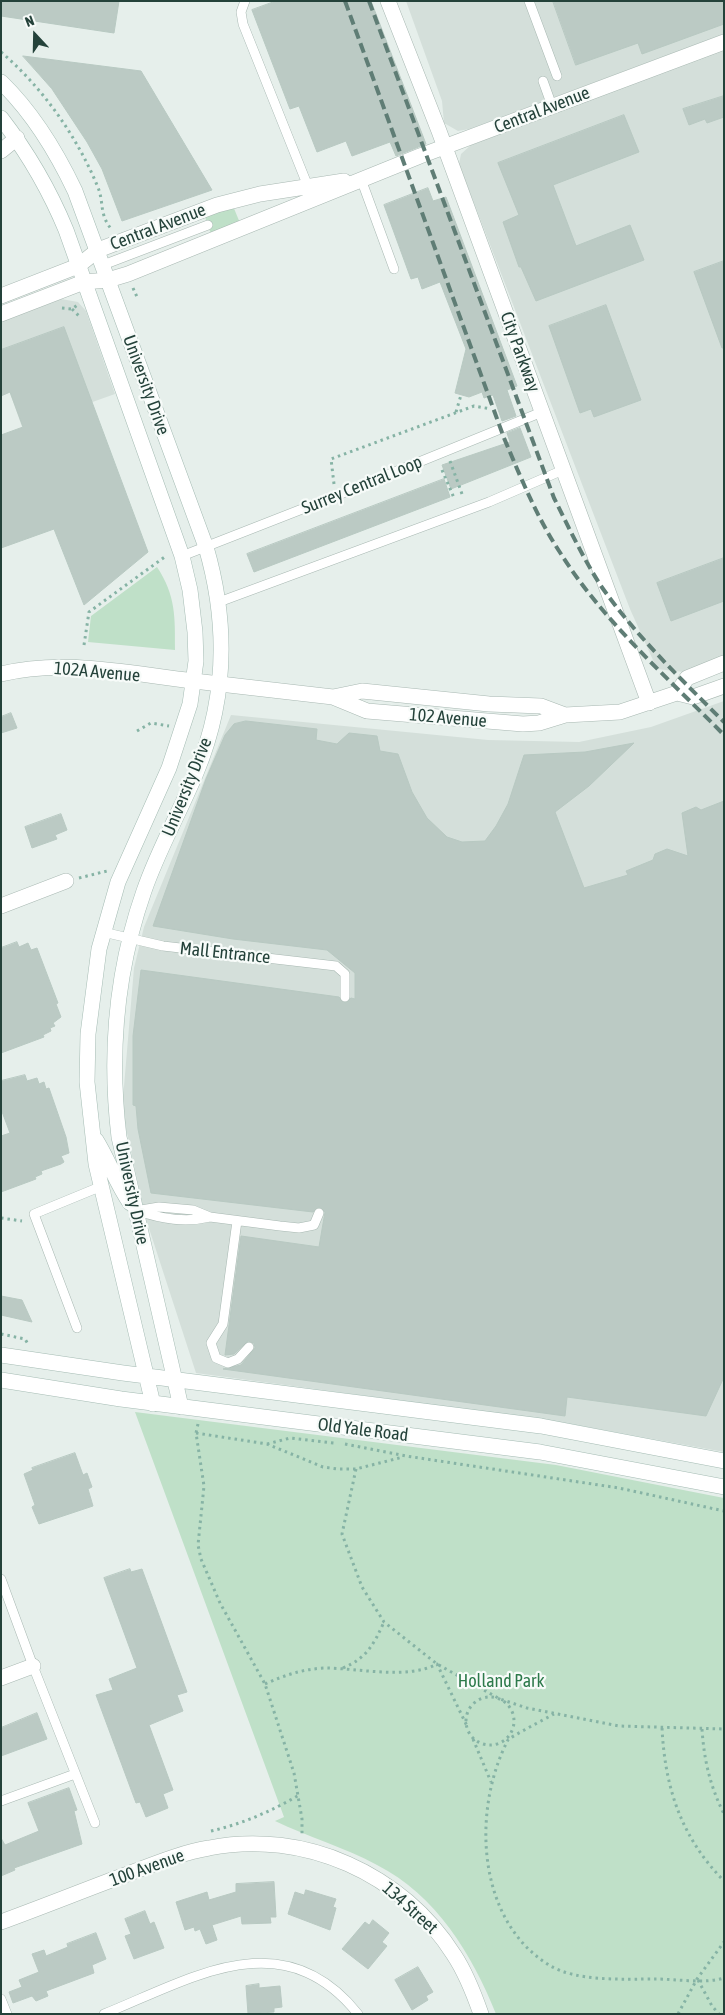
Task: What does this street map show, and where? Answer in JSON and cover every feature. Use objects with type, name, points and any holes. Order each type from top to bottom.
[{"type":"main road","name":"City Parkway","points":[[388,1],[444,147],[649,703]]},
{"type":"main road","name":"Central Avenue","points":[[1,314],[84,282],[108,280],[314,200],[361,179],[724,42]]},
{"type":"main road","name":"University Drive","points":[[1,82],[29,112],[54,151],[75,191],[206,547],[219,602],[222,664],[203,757],[144,890],[130,938],[117,1008],[114,1092],[119,1137],[181,1407]]},
{"type":"main road","name":"University Drive","points":[[1,118],[17,138],[54,201],[84,282],[193,608],[196,654],[194,681],[176,749],[126,860],[103,932],[95,970],[88,1034],[87,1082],[91,1133],[153,1404]]},
{"type":"main road","points":[[1,151],[17,138]]},
{"type":"main road","name":"Central Avenue","points":[[1,296],[78,266],[98,250],[236,199],[361,179]]},
{"type":"main road","name":"Central Avenue","points":[[78,266],[103,265]]},
{"type":"main road","name":"Central Avenue","points":[[84,282],[103,265]]},
{"type":"main road","name":"102 Avenue","points":[[677,693],[687,678],[724,663]]},
{"type":"main road","name":"102A Avenue","points":[[2,673],[55,667],[194,681]]},
{"type":"main road","name":"102 Avenue","points":[[194,681],[332,697],[362,691],[489,704],[541,706],[565,715],[613,713],[677,693],[693,697],[724,686]]},
{"type":"main road","points":[[1,906],[66,881]]},
{"type":"main road","points":[[91,1133],[109,1162],[115,1181],[135,1211]]},
{"type":"main road","name":"Old Yale Road","points":[[1,1355],[174,1380],[512,1422],[724,1461]]},
{"type":"main road","name":"Old Yale Road","points":[[1,1380],[153,1404],[540,1452],[724,1487]]},
{"type":"main road","points":[[586,1460],[596,1436]]},
{"type":"main road","points":[[1,1678],[33,1666]]},
{"type":"main road","name":"100 Avenue","points":[[1,1922],[187,1853],[240,1844],[275,1844],[299,1849]]},
{"type":"main road","name":"134 Street","points":[[299,1849],[344,1862],[371,1874],[411,1904],[440,1934],[455,1956],[476,2012]]},
{"type":"lane","points":[[245,1],[241,12],[243,24],[314,200]]},
{"type":"lane","points":[[529,1],[557,76]]},
{"type":"lane","points":[[543,81],[552,106]]},
{"type":"lane","points":[[361,179],[394,269]]},
{"type":"lane","name":"Central Avenue","points":[[103,265],[208,225]]},
{"type":"lane","name":"Surrey Central Loop","points":[[175,555],[206,547],[542,412]]},
{"type":"lane","points":[[219,602],[489,502],[535,480],[563,470]]},
{"type":"lane","name":"Mall Entrance","points":[[103,932],[163,946],[336,966],[345,974],[345,997]]},
{"type":"lane","points":[[77,1328],[34,1214],[102,1186]]},
{"type":"lane","points":[[135,1211],[158,1218],[192,1222],[210,1217],[298,1228],[314,1225],[319,1213]]},
{"type":"lane","points":[[237,1221],[223,1324],[211,1343],[216,1358],[228,1363],[238,1359],[249,1347]]},
{"type":"lane","points":[[1,1579],[95,1823]]},
{"type":"lane","points":[[1,1801],[75,1774]]},
{"type":"lane","points":[[104,2014],[216,1969],[238,1963],[276,1962],[309,1974],[336,1991],[358,2014]]},
{"type":"lane","points":[[1,1999],[7,2014]]},
{"type":"path","points":[[1,52],[39,92],[73,136],[98,186],[106,224],[112,229]]},
{"type":"path","points":[[63,308],[72,309]]},
{"type":"path","points":[[456,412],[461,395]]},
{"type":"path","points":[[334,484],[331,459],[474,406],[491,408]]},
{"type":"path","points":[[450,460],[462,494]]},
{"type":"path","points":[[442,470],[454,498]]},
{"type":"path","points":[[84,645],[89,612],[175,555]]},
{"type":"path","points":[[137,731],[151,722],[172,727]]},
{"type":"path","points":[[66,881],[108,870]]},
{"type":"path","points":[[1,1218],[22,1221]]},
{"type":"path","points":[[1,1334],[25,1339]]},
{"type":"path","name":"Old Yale Road","points":[[265,1684],[220,1603],[201,1559],[198,1545],[204,1486],[196,1433],[267,1444],[323,1466],[356,1469],[406,1456],[619,1488],[724,1511]]},
{"type":"path","points":[[267,1444],[290,1438],[346,1444],[406,1456]]},
{"type":"path","points":[[356,1469],[342,1534],[362,1587],[384,1622],[437,1664],[500,1699],[512,1710],[515,1724],[491,1782],[485,1825],[486,1852],[491,1879],[506,1919],[518,1937],[532,1952],[549,1965],[568,1974],[697,1979],[724,1978]]},
{"type":"path","points":[[341,1669],[355,1663],[368,1653],[378,1637],[384,1622]]},
{"type":"path","points":[[303,1830],[299,1795],[288,1753],[265,1684],[305,1670],[341,1669],[386,1672],[427,1669],[437,1664]]},
{"type":"path","points":[[437,1664],[473,1738],[491,1782]]},
{"type":"path","points":[[467,1726],[466,1715],[474,1703],[487,1698],[500,1699],[554,1714],[619,1726],[722,1728]]},
{"type":"path","points":[[473,1738],[489,1745],[500,1744],[554,1714]]},
{"type":"path","points":[[662,1728],[668,1786],[675,1805],[691,1837],[710,1866],[724,1880]]},
{"type":"path","points":[[702,1729],[706,1769],[713,1792],[724,1814]]},
{"type":"path","points":[[233,1826],[299,1795]]},
{"type":"path","points":[[678,2014],[697,1979],[724,1942]]},
{"type":"path","points":[[697,1979],[712,2006],[719,2014]]},
{"type":"shaded area","points":[[406,1],[724,1],[724,34],[469,129],[458,131],[444,123],[442,101]]},
{"type":"shaded area","points":[[724,47],[724,656],[684,672],[657,669],[630,609],[459,164],[461,154],[471,145]]},
{"type":"shaded area","points":[[61,299],[78,302],[86,311],[115,394],[22,427],[1,368],[1,321]]},
{"type":"shaded area","points":[[724,701],[724,1452],[560,1422],[196,1373],[145,1216],[122,1110],[134,968],[144,927],[231,715],[488,740],[579,742],[651,727]]},
{"type":"green space","points":[[233,206],[240,223],[211,234],[205,217]]},
{"type":"green space","points":[[157,567],[171,597],[175,650],[88,642],[91,616]]},
{"type":"green space","name":"Holland Park","points":[[135,1412],[556,1465],[724,1498],[724,2014],[496,2014],[476,1970],[463,1948],[450,1928],[417,1892],[377,1865],[275,1821],[284,1817]]},
{"type":"building","points":[[1,1],[119,1],[114,33],[1,16]]},
{"type":"building","points":[[276,1],[371,1],[426,144],[396,156],[390,142],[352,156],[346,141],[317,152],[299,106],[290,109],[252,10]]},
{"type":"building","points":[[553,1],[724,1],[724,24],[642,54],[638,43],[576,65]]},
{"type":"building","points":[[23,56],[141,71],[212,190],[122,221],[102,169],[87,142],[52,89]]},
{"type":"building","points":[[724,96],[724,117],[707,123],[705,119],[689,125],[683,109]]},
{"type":"building","points":[[624,115],[639,152],[553,185],[576,246],[630,225],[644,260],[536,301],[521,267],[519,267],[503,222],[519,215],[498,163]]},
{"type":"building","points":[[428,188],[433,201],[446,197],[517,386],[507,390],[516,416],[502,421],[493,395],[484,398],[482,392],[469,397],[455,393],[466,349],[440,282],[422,289],[418,277],[411,279],[384,205]]},
{"type":"building","points":[[724,261],[724,348],[722,348],[694,272]]},
{"type":"building","points":[[606,305],[641,400],[594,417],[591,409],[580,413],[549,326]]},
{"type":"building","points":[[64,327],[148,552],[84,605],[54,529],[1,548],[1,435],[23,427],[10,392],[1,396],[1,350]]},
{"type":"building","points":[[520,428],[531,457],[451,489],[442,465],[510,442],[507,433]]},
{"type":"building","points":[[444,479],[450,497],[254,572],[247,554]]},
{"type":"building","points":[[724,558],[724,601],[671,621],[657,583]]},
{"type":"building","points":[[11,713],[17,728],[1,733],[1,717]]},
{"type":"building","points":[[246,721],[317,729],[316,740],[337,744],[349,733],[377,736],[380,751],[398,754],[412,792],[427,818],[447,837],[462,842],[485,841],[496,826],[508,804],[524,755],[585,752],[634,743],[589,786],[555,812],[584,888],[628,875],[626,871],[653,860],[655,854],[667,849],[688,856],[682,813],[696,807],[701,810],[724,801],[724,1377],[706,1416],[567,1397],[565,1416],[223,1369],[241,1365],[255,1348],[254,1343],[248,1341],[234,1354],[225,1355],[241,1236],[319,1247],[325,1212],[319,1207],[313,1212],[151,1193],[138,1129],[136,1106],[133,1105],[133,1036],[141,970],[339,997],[345,1003],[351,998],[355,999],[355,973],[327,950],[233,939],[153,926],[206,779],[225,735],[234,724]]},
{"type":"building","points":[[61,814],[67,830],[55,835],[57,839],[32,848],[25,827]]},
{"type":"building","points":[[17,942],[19,947],[28,943],[31,950],[37,948],[58,1003],[56,1004],[61,1017],[53,1023],[55,1026],[50,1028],[51,1031],[43,1035],[44,1037],[1,1053],[1,948]]},
{"type":"building","points":[[25,1075],[27,1081],[37,1078],[39,1084],[44,1082],[46,1089],[49,1088],[66,1137],[69,1153],[61,1156],[64,1162],[41,1171],[42,1174],[35,1177],[36,1179],[1,1192],[1,1136],[10,1133],[1,1109],[1,1081]]},
{"type":"building","points":[[1,1296],[22,1300],[32,1322],[1,1315]]},
{"type":"building","points":[[75,1453],[83,1475],[87,1473],[92,1487],[88,1489],[93,1506],[39,1524],[32,1507],[35,1505],[24,1474],[33,1470],[32,1468]]},
{"type":"building","points":[[130,1569],[131,1572],[142,1569],[187,1692],[177,1695],[183,1711],[149,1725],[173,1790],[163,1794],[168,1808],[146,1817],[140,1802],[136,1803],[96,1695],[113,1690],[109,1679],[137,1668],[104,1578]]},
{"type":"building","points":[[37,1713],[47,1739],[1,1756],[1,1728]]},
{"type":"building","points":[[69,1788],[77,1810],[74,1811],[82,1844],[14,1868],[15,1870],[1,1876],[1,1838],[5,1845],[39,1831],[28,1803]]},
{"type":"building","points":[[274,1882],[276,1917],[270,1917],[271,1923],[242,1924],[241,1916],[212,1925],[217,1940],[206,1944],[200,1929],[195,1931],[194,1927],[185,1930],[176,1902],[207,1892],[209,1900],[236,1892],[236,1884]]},
{"type":"building","points":[[306,1890],[336,1899],[333,1907],[336,1908],[330,1930],[288,1914],[295,1892],[304,1895]]},
{"type":"building","points":[[145,1911],[150,1924],[154,1922],[164,1948],[134,1959],[125,1936],[131,1934],[125,1919]]},
{"type":"building","points":[[373,1920],[389,1933],[382,1942],[387,1946],[368,1969],[342,1949],[365,1922],[369,1925]]},
{"type":"building","points":[[96,1933],[106,1959],[92,1965],[94,1973],[46,1991],[48,1996],[36,2001],[32,1996],[13,2003],[9,1992],[22,1987],[19,1980],[39,1972],[32,1954],[44,1950],[46,1956],[68,1947],[67,1944]]},
{"type":"building","points":[[418,1967],[433,1992],[426,1996],[428,2000],[412,2010],[395,1980]]},
{"type":"building","points":[[259,1984],[259,1988],[280,1986],[282,2007],[274,2008],[274,2012],[248,2014],[246,1986]]},
{"type":"railway","points":[[345,1],[504,438],[537,512],[561,554],[597,603],[638,649],[724,735]]},
{"type":"railway","points":[[369,1],[554,498],[576,543],[601,586],[629,622],[660,657],[724,722]]}]
